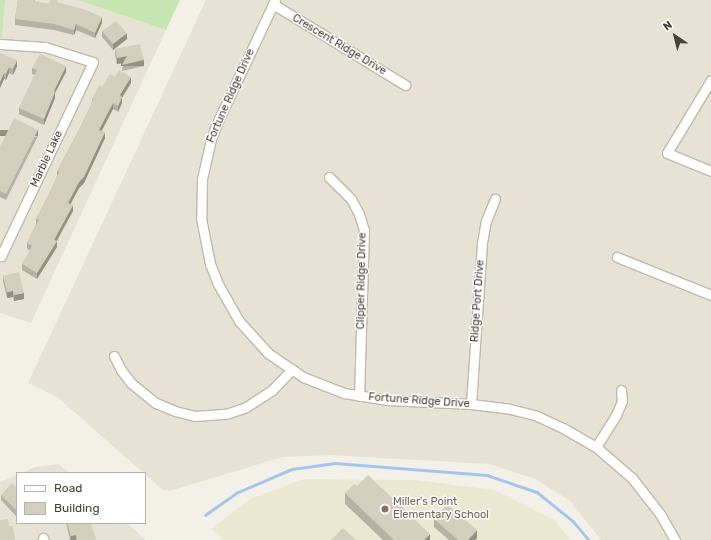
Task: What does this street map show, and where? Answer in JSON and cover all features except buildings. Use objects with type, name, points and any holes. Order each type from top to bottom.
[{"type":"street","name":"Crescent Ridge Drive","points":[[274,2],[405,85]]},
{"type":"street","name":"Fortune Ridge Drive","points":[[274,2],[211,139],[202,179],[201,218],[210,264],[227,303],[253,338],[268,353],[303,377],[323,386],[359,396],[387,400],[471,404],[506,408],[537,416],[569,431],[596,447],[613,460],[644,491],[660,514],[675,540]]},
{"type":"street","name":"Marble Lake","points":[[0,44],[46,46],[92,62],[1,255]]},
{"type":"street","points":[[711,80],[667,153],[711,171]]},
{"type":"street","name":"Clipper Ridge Drive","points":[[329,177],[351,199],[359,214],[364,230],[359,396]]},
{"type":"street","name":"Ridge Port Drive","points":[[471,404],[482,243],[486,221],[495,199]]},
{"type":"street","points":[[618,257],[711,295]]},
{"type":"street","points":[[114,356],[121,370],[131,383],[156,403],[175,411],[195,416],[226,414],[246,407],[272,390],[292,369]]},
{"type":"street","points":[[596,447],[616,415],[622,401],[621,390]]},
{"type":"shaded area","points":[[5,0],[78,0],[166,30],[31,323],[0,313],[0,37],[2,36]]},
{"type":"shaded area","points":[[206,0],[711,0],[711,540],[601,540],[570,501],[535,479],[489,464],[329,455],[282,457],[170,491],[163,490],[146,475],[146,472],[142,472],[57,397],[28,383]]},
{"type":"shaded area","points":[[59,464],[68,472],[24,472],[35,467]]},
{"type":"shaded area","points":[[16,475],[16,524],[128,524],[146,540],[0,540],[0,482]]},
{"type":"shaded area","name":"Miller's Point Elementary School","points":[[304,479],[416,480],[495,490],[554,520],[571,540],[224,540],[211,529],[250,499]]},
{"type":"green space","points":[[0,0],[5,0],[2,37],[0,37]]},
{"type":"green space","points":[[78,0],[180,0],[166,30]]},
{"type":"waterway","points":[[205,515],[236,493],[292,469],[335,463],[487,475],[537,492],[573,521],[589,540]]},
{"type":"place","name":"Miller's Point Elementary School","points":[[385,509]]}]
